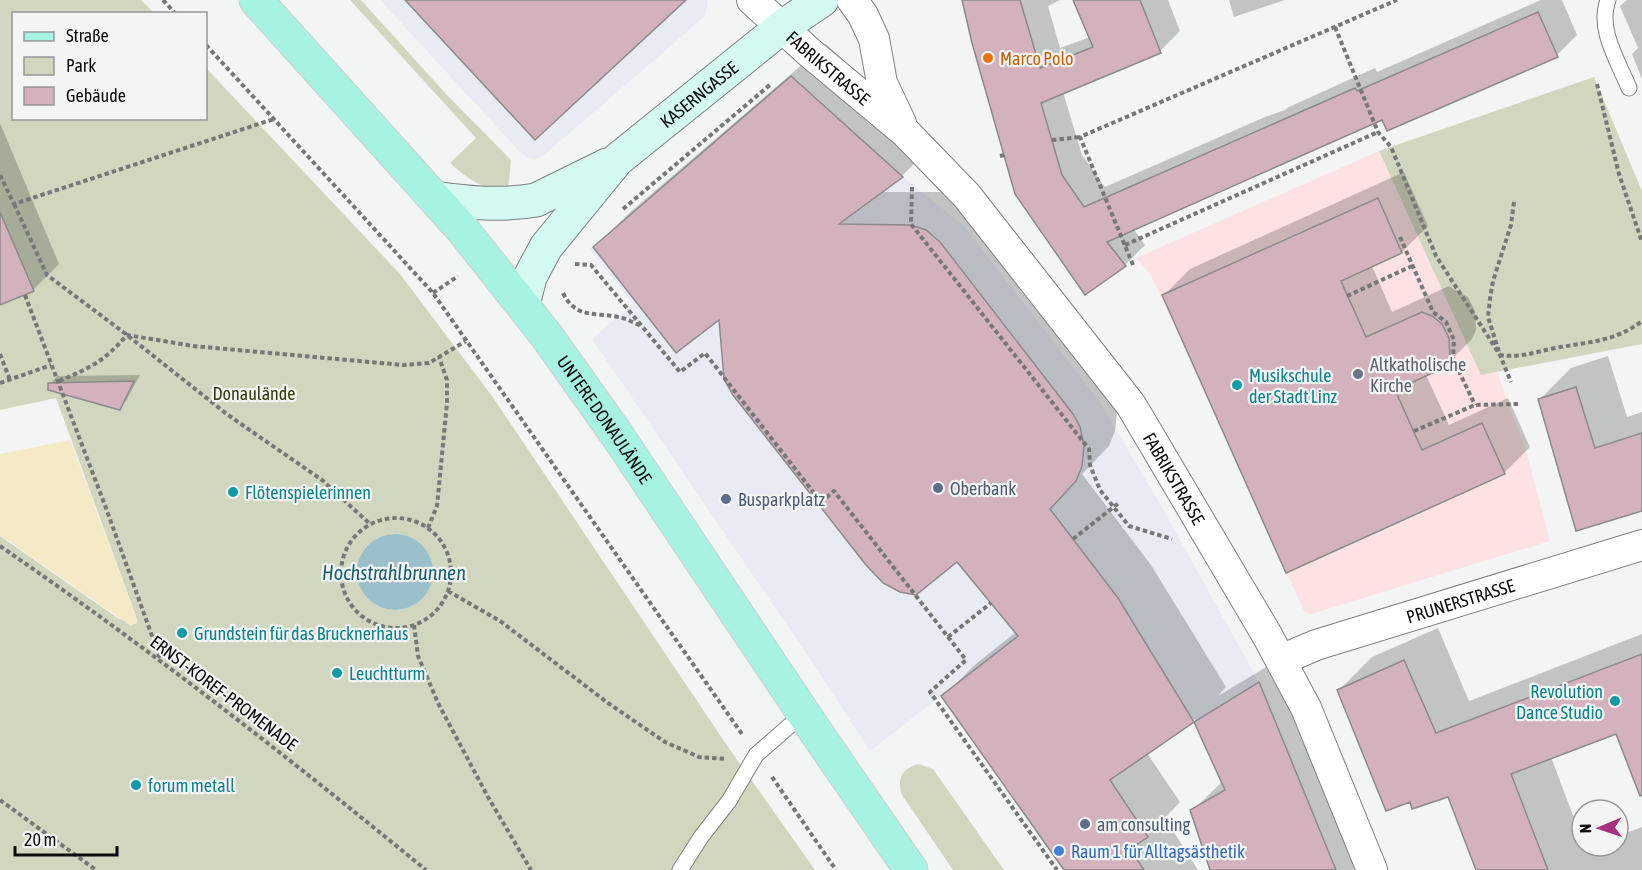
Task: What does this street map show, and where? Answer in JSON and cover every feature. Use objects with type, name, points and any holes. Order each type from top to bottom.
[{"type":"main road","name":"UNTERE DONAULÄNDE","points":[[256,0],[435,198],[523,305],[617,435],[803,714],[911,870]]},
{"type":"main road","name":"KASERNGASSE","points":[[523,305],[530,277],[546,247],[617,160],[782,27],[822,0]]},
{"type":"main road","name":"KASERNGASSE","points":[[435,198],[480,205],[536,200],[617,160]]},
{"type":"street","name":"FABRIKSTRASSE","points":[[752,0],[809,52],[906,133],[967,196],[1131,405],[1281,660],[1306,708],[1372,870]]},
{"type":"street","name":"FABRIKSTRASSE","points":[[852,0],[863,15],[874,39],[882,83],[906,133]]},
{"type":"street","name":"PRUNERSTRASSE","points":[[1281,660],[1316,645],[1642,545]]},
{"type":"lane","points":[[1608,0],[1604,10],[1606,32],[1629,88]]},
{"type":"lane","points":[[680,870],[701,837],[729,801],[756,755],[803,714]]},
{"type":"path","points":[[164,0],[174,12]]},
{"type":"path","points":[[1052,140],[1080,137],[1397,0]]},
{"type":"path","points":[[1335,27],[1378,132],[1391,147],[1436,256],[1500,355]]},
{"type":"path","points":[[207,46],[433,293],[836,870]]},
{"type":"path","points":[[615,217],[809,52]]},
{"type":"path","points":[[1595,76],[1619,174],[1642,242]]},
{"type":"path","points":[[14,204],[274,119]]},
{"type":"path","points":[[1125,245],[1378,132]]},
{"type":"path","points":[[1080,137],[1134,265]]},
{"type":"path","points":[[0,175],[47,275],[228,415],[322,480],[370,524]]},
{"type":"path","points":[[912,185],[911,224],[1089,449],[1090,465],[1100,490],[1130,526],[1172,538]]},
{"type":"path","points":[[1511,382],[1488,317],[1493,281],[1512,225],[1514,202]]},
{"type":"path","points":[[1400,237],[1433,312],[1446,322],[1454,339],[1453,359],[1475,405]]},
{"type":"path","points":[[569,269],[580,255]]},
{"type":"path","points":[[573,264],[591,265],[680,372],[705,353],[820,502],[834,491],[966,660],[930,692],[1057,870]]},
{"type":"path","points":[[1347,296],[1413,266]]},
{"type":"path","points":[[561,285],[563,294],[571,306],[582,312],[620,317],[641,326]]},
{"type":"path","points":[[25,295],[150,625],[161,661]]},
{"type":"path","points":[[1500,355],[1522,357],[1544,350],[1591,344],[1626,332],[1642,321]]},
{"type":"path","points":[[127,335],[193,346],[403,365],[429,363],[466,341]]},
{"type":"path","points":[[59,381],[95,366],[110,354],[127,335]]},
{"type":"path","points":[[0,354],[10,380]]},
{"type":"path","points":[[428,528],[437,506],[447,403],[447,380],[439,357]]},
{"type":"path","points":[[0,383],[51,365]]},
{"type":"path","points":[[1414,431],[1475,405],[1518,404]]},
{"type":"path","points":[[1073,538],[1119,502]]},
{"type":"path","points":[[401,518],[428,528],[446,550],[450,572],[448,591],[437,610],[426,619],[404,627],[376,624],[360,614],[348,600],[342,585],[341,571],[344,555],[357,534],[380,520],[401,518]]},
{"type":"path","name":"ERNST-KOREF-PROMENADE","points":[[0,546],[161,661],[295,764],[426,870]]},
{"type":"path","points":[[448,591],[500,621],[665,742],[694,755],[708,758],[726,759],[756,755]]},
{"type":"path","points":[[948,637],[991,603]]},
{"type":"path","points":[[414,625],[418,656],[438,704],[488,797],[531,870]]},
{"type":"path","points":[[0,800],[96,870]]},
{"type":"shaded area","points":[[380,0],[707,0],[707,8],[704,17],[542,157],[533,159],[520,152]]},
{"type":"shaded area","name":"Musikschule der Stadt Linz","points":[[1379,151],[1481,374],[1497,372],[1527,454],[1550,541],[1311,614],[1305,613],[1156,286],[1150,274],[1136,258]]},
{"type":"shaded area","points":[[698,157],[903,177],[964,226],[1099,401],[1159,502],[1259,682],[1194,722],[1110,780],[1010,642],[870,751],[592,339],[633,304],[590,249]]},
{"type":"green space","name":"Donaulände","points":[[0,0],[141,0],[153,12],[12,12],[12,120],[207,120],[207,69],[400,274],[492,396],[726,744],[815,870],[0,870],[0,536],[119,619],[137,623],[56,398],[0,410]]},
{"type":"green space","points":[[350,0],[361,0],[446,94],[511,160],[508,191],[476,183],[450,163],[476,138]]},
{"type":"green space","points":[[1594,77],[1642,191],[1642,344],[1481,375],[1379,151]]},
{"type":"green space","points":[[919,764],[933,769],[1004,870],[953,870],[900,789],[902,775],[905,771]]},
{"type":"sand","points":[[70,440],[136,617],[137,623],[131,626],[0,535],[0,454]]},
{"type":"water","name":"Hochstrahlbrunnen","points":[[395,534],[409,537],[422,545],[430,558],[433,572],[430,586],[422,599],[409,607],[395,610],[381,607],[368,599],[360,586],[357,572],[360,558],[368,545],[381,537]]},
{"type":"building","points":[[405,0],[686,0],[535,140]]},
{"type":"building","points":[[962,0],[1020,0],[1040,68],[1093,47],[1073,0],[1140,0],[1161,53],[1041,103],[1062,175],[1084,207],[1355,88],[1357,91],[1538,12],[1558,57],[1387,131],[1382,120],[1107,242],[1126,266],[1085,295],[1015,194]]},
{"type":"building","name":"Oberbank","points":[[791,76],[903,177],[839,224],[911,225],[926,230],[940,242],[1073,414],[1080,427],[1084,446],[1082,466],[1076,481],[1050,509],[1118,598],[1194,722],[1110,780],[1148,837],[1130,849],[1144,870],[1064,870],[941,696],[1018,636],[957,562],[916,595],[900,592],[883,583],[866,565],[733,395],[724,379],[719,320],[676,353],[593,247]]},
{"type":"building","name":"Musikschule der Stadt Linz","points":[[1378,198],[1402,253],[1341,281],[1366,337],[1422,312],[1442,324],[1449,338],[1450,357],[1446,367],[1395,390],[1422,450],[1482,423],[1505,474],[1286,573],[1162,295]]},
{"type":"building","points":[[0,212],[34,291],[0,305]]},
{"type":"building","points":[[134,381],[120,410],[48,390],[48,383]]},
{"type":"building","points":[[1576,387],[1595,448],[1642,433],[1642,511],[1576,531],[1538,399]]},
{"type":"building","points":[[1642,654],[1642,795],[1640,796],[1616,734],[1511,774],[1548,870],[1476,870],[1448,797],[1412,809],[1410,802],[1386,811],[1337,690],[1404,660],[1436,733]]},
{"type":"building","points":[[1259,682],[1336,870],[1210,870],[1190,810],[1225,790],[1194,722]]},
{"type":"place","name":"Marco Polo","points":[[988,58]]},
{"type":"place","name":"Altkatholische Kirche","points":[[1358,374]]},
{"type":"place","name":"Musikschule der Stadt Linz","points":[[1237,385]]},
{"type":"place","name":"Oberbank","points":[[938,488]]},
{"type":"place","name":"Flötenspielerinnen","points":[[233,492]]},
{"type":"place","name":"Busparkplatz","points":[[726,499]]},
{"type":"place","name":"Grundstein für das Brucknerhaus","points":[[182,633]]},
{"type":"place","name":"Leuchtturm","points":[[337,673]]},
{"type":"place","name":"Revolution Dance Studio","points":[[1615,701]]},
{"type":"place","name":"forum metall","points":[[136,785]]},
{"type":"place","name":"am consulting","points":[[1085,824]]},
{"type":"place","name":"Raum 1 für Alltagsästhetik","points":[[1059,851]]}]
